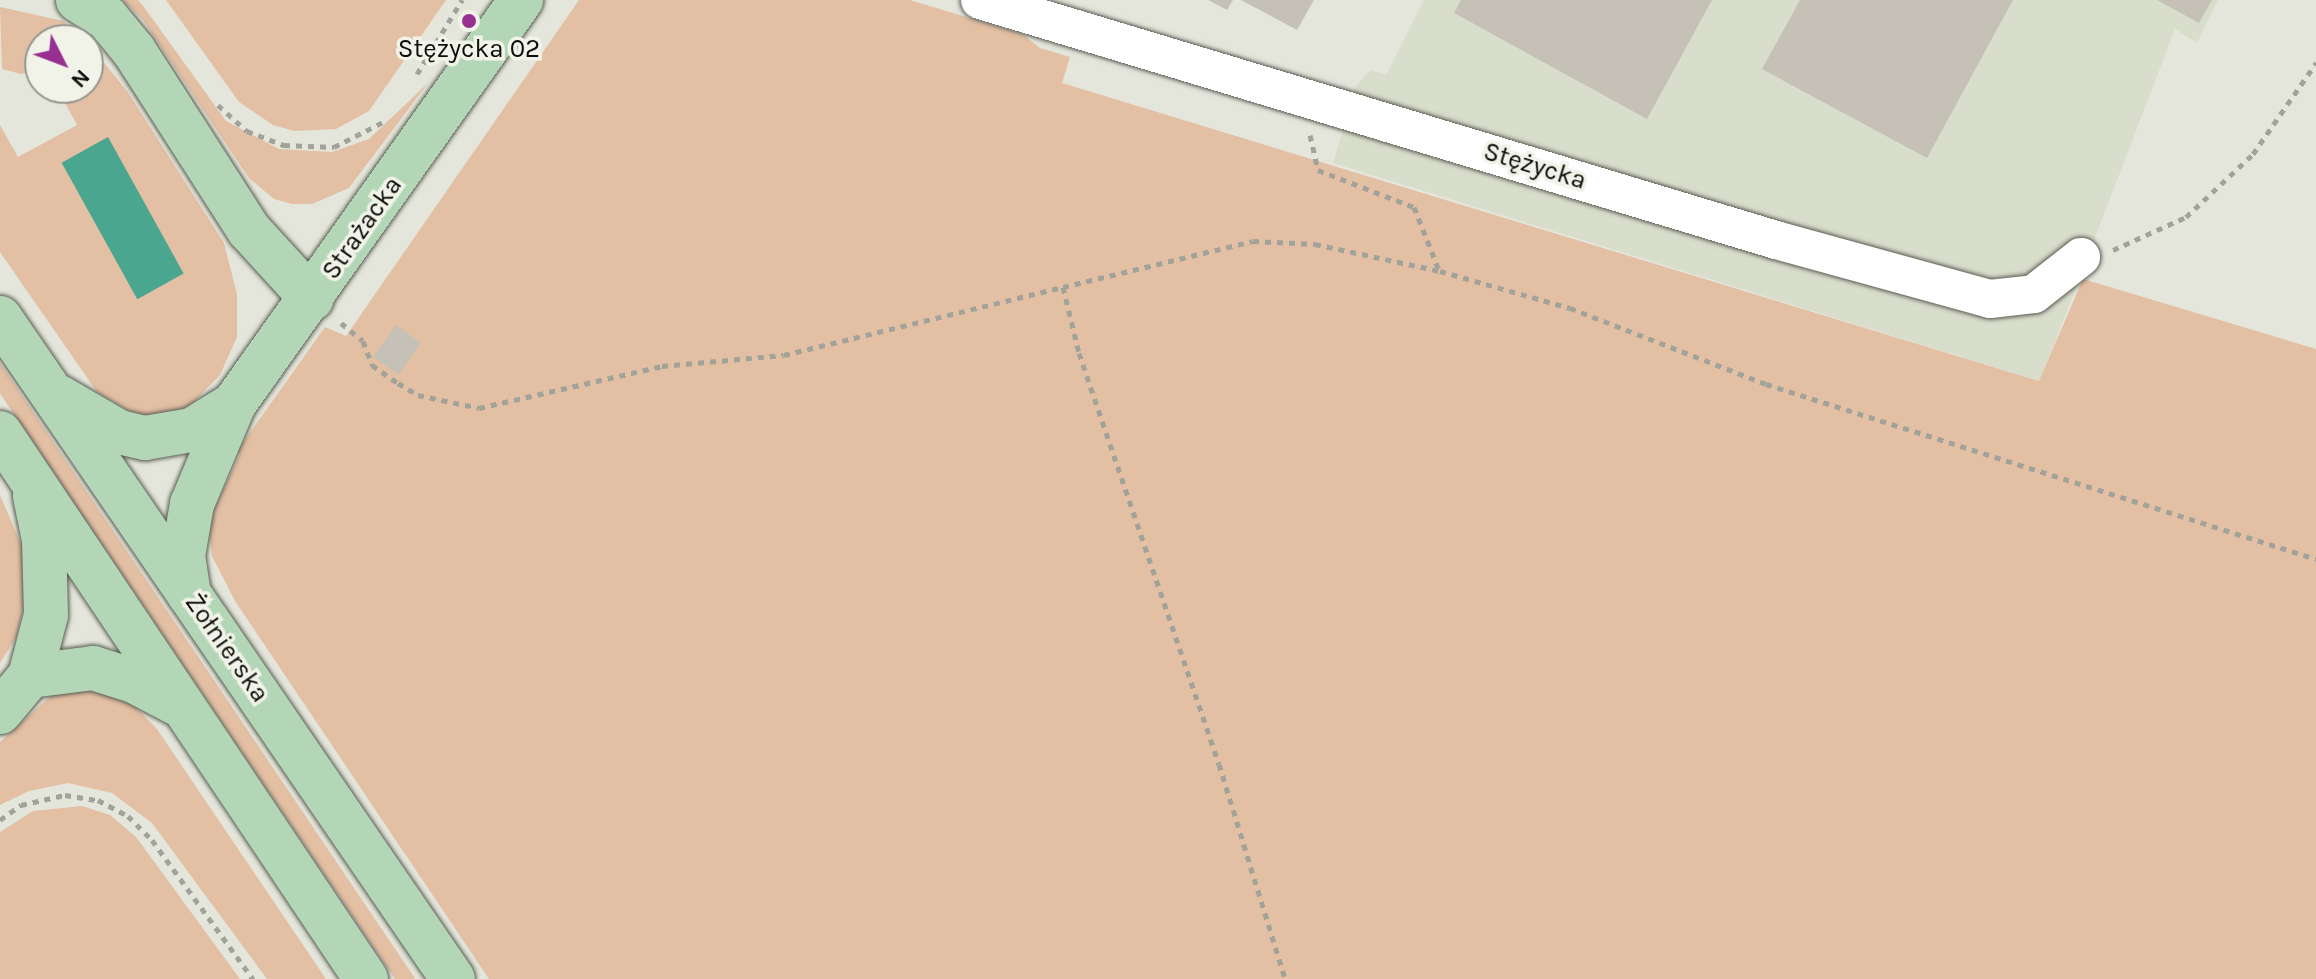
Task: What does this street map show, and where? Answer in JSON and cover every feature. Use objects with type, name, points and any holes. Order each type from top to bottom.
[{"type":"main road","name":"Strażacka","points":[[78,0],[107,18],[134,51],[249,230],[312,299],[521,0]]},
{"type":"main road","points":[[189,594],[183,556],[192,504],[234,404],[312,299]]},
{"type":"main road","name":"Żołnierska","points":[[0,318],[453,979]]},
{"type":"main road","points":[[47,388],[89,417],[145,438],[192,430],[234,404]]},
{"type":"main road","points":[[0,433],[366,979]]},
{"type":"main road","points":[[8,702],[40,646],[47,588],[32,482]]},
{"type":"main road","points":[[8,702],[93,668],[146,686],[186,710]]},
{"type":"street","name":"Stężycka","points":[[980,0],[1776,240],[1990,299],[2034,294],[2081,257]]},
{"type":"path","points":[[408,89],[462,0]]},
{"type":"path","points":[[2081,257],[2117,249],[2186,217],[2253,154],[2316,63]]},
{"type":"path","points":[[210,93],[247,131],[284,145],[334,147],[363,135],[394,111]]},
{"type":"path","points":[[1305,96],[1318,170],[1414,207],[1440,271]]},
{"type":"path","points":[[312,299],[363,341],[372,365],[398,383],[418,395],[479,408],[662,366],[784,355],[1253,241],[1315,244],[1440,271],[1570,308],[1766,384],[2316,559]]},
{"type":"path","points":[[1063,287],[1079,353],[1219,764],[1285,979]]},
{"type":"path","points":[[0,820],[21,805],[65,795],[98,800],[128,816],[152,840],[253,979]]},
{"type":"shaded area","points":[[123,0],[138,0],[144,7],[226,121],[279,149],[332,152],[369,139],[428,83],[349,188],[312,204],[292,204],[274,199],[249,178],[143,20]]},
{"type":"shaded area","points":[[166,0],[446,0],[369,111],[336,129],[294,131],[273,125],[239,102]]},
{"type":"shaded area","points":[[579,0],[910,0],[1022,34],[1040,48],[1070,57],[1062,83],[2039,381],[2083,279],[2316,349],[2316,979],[489,979],[235,601],[212,556],[208,523],[240,454],[237,451],[325,327],[346,336]]},
{"type":"shaded area","points":[[1424,0],[2218,0],[2197,43],[2175,29],[2040,381],[1333,163],[1356,86],[1370,70],[1386,75]]},
{"type":"shaded area","points":[[0,7],[66,24],[24,24],[24,73],[2,69]]},
{"type":"shaded area","points":[[104,63],[127,91],[224,243],[237,294],[237,337],[220,375],[190,406],[159,416],[138,416],[97,392],[0,252],[0,125],[18,157],[77,125],[66,104],[104,104]]},
{"type":"shaded area","points":[[108,137],[184,273],[137,299],[62,163]]},
{"type":"shaded area","points":[[0,363],[415,978],[395,979],[0,393]]},
{"type":"shaded area","points":[[0,495],[24,551],[26,597],[16,638],[0,663]]},
{"type":"shaded area","points":[[79,685],[129,700],[157,729],[326,979],[267,979],[152,823],[112,793],[68,783],[29,791],[0,805],[0,742],[53,694]]},
{"type":"shaded area","points":[[82,806],[110,815],[136,837],[240,979],[0,979],[0,832],[33,811]]},
{"type":"building","points":[[1208,0],[1233,0],[1227,10]]},
{"type":"building","points":[[1241,0],[1314,0],[1297,30]]},
{"type":"building","points":[[1461,0],[1712,0],[1647,119],[1454,13]]},
{"type":"building","points":[[1800,0],[2013,0],[1927,158],[1762,69]]},
{"type":"building","points":[[2157,0],[2212,0],[2199,23]]},
{"type":"building","points":[[396,325],[421,343],[398,375],[373,357]]},
{"type":"place","name":"Stężycka 02","points":[[469,21]]}]
